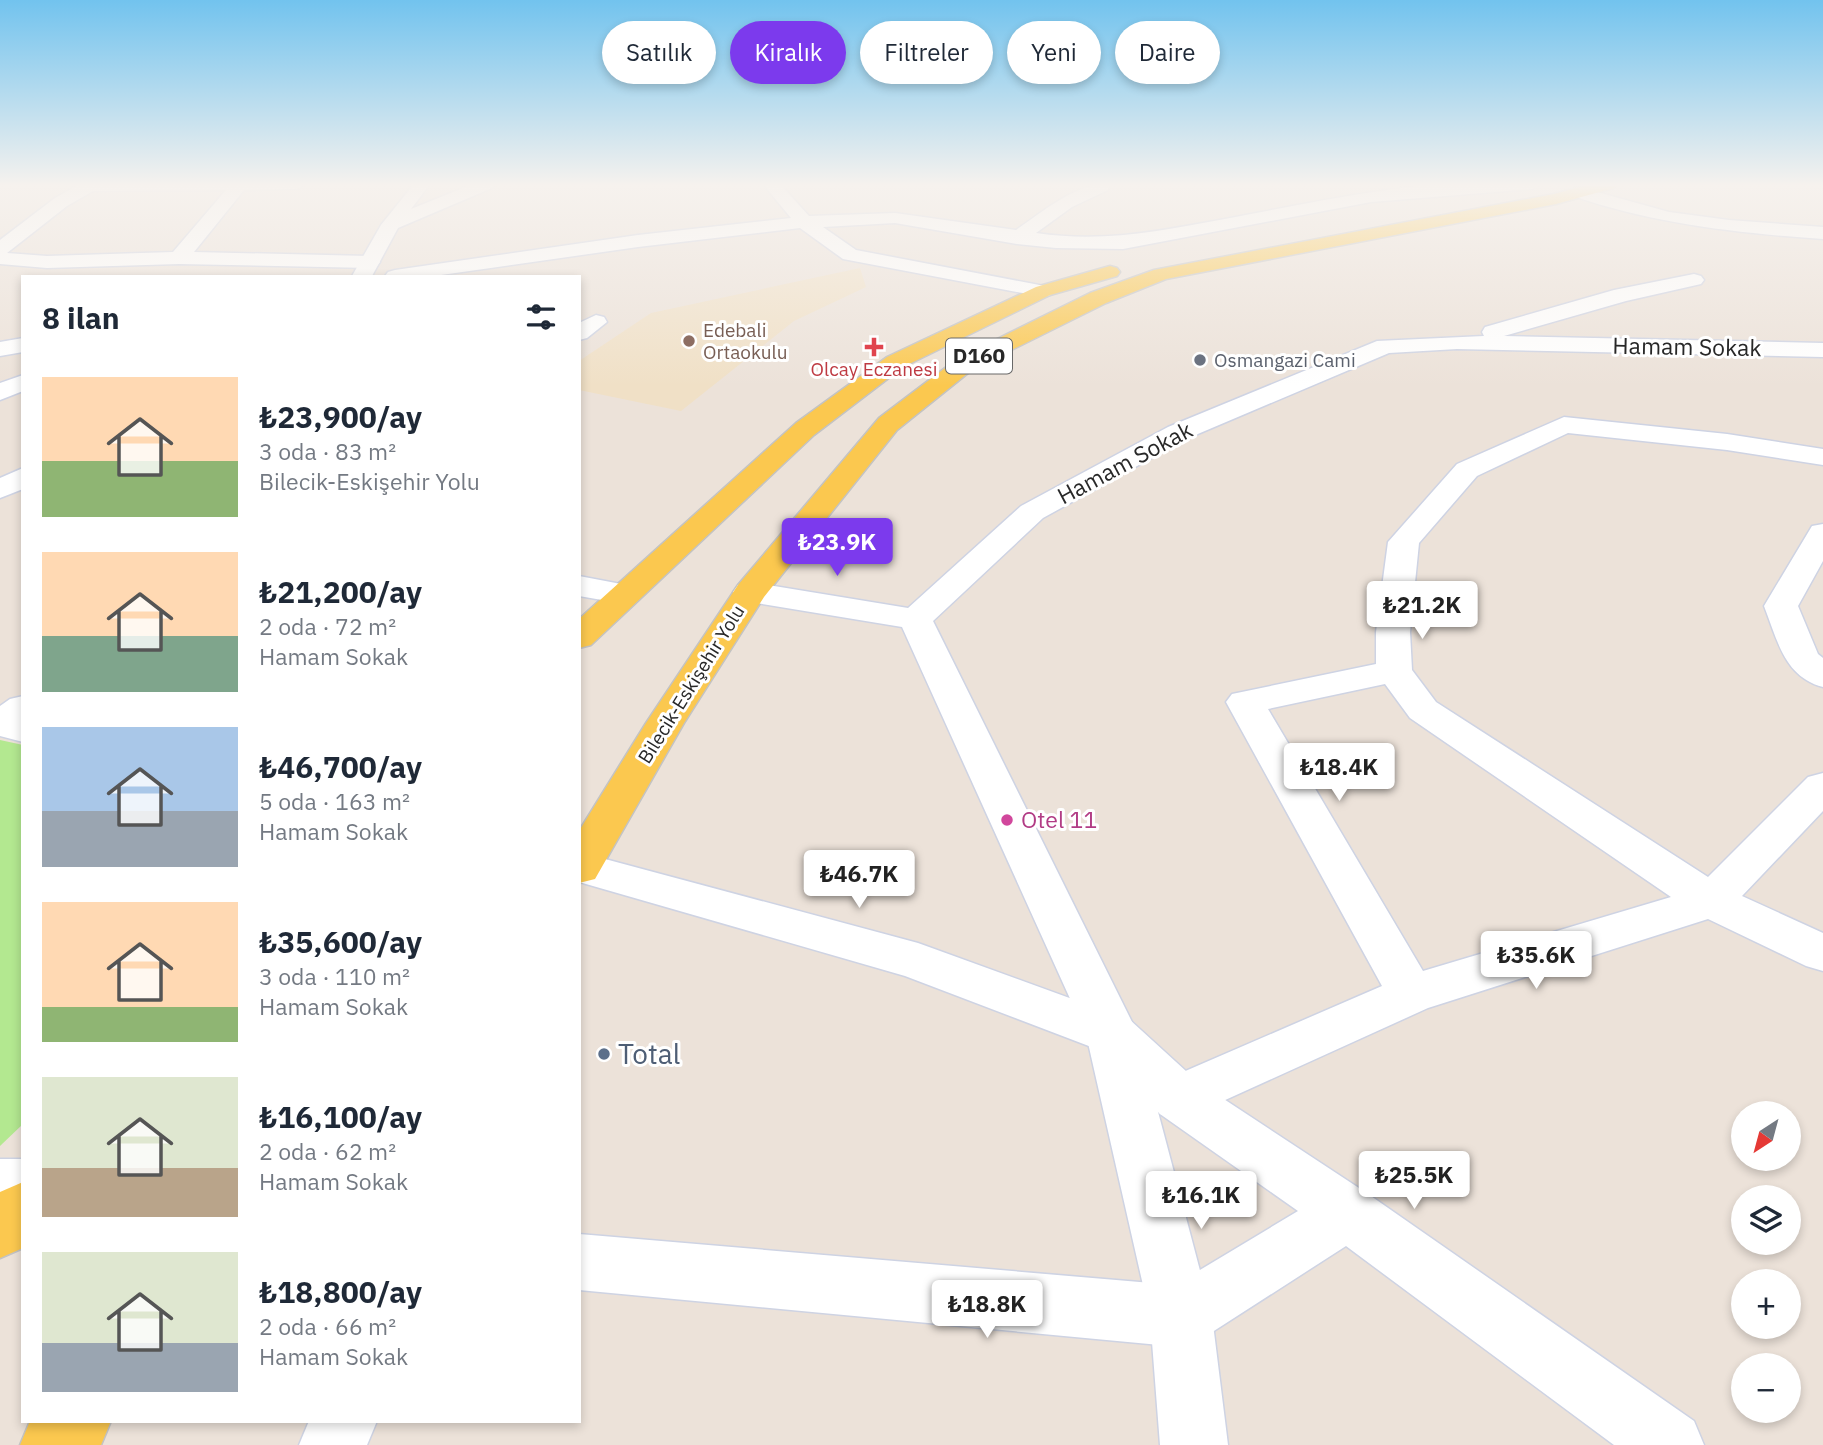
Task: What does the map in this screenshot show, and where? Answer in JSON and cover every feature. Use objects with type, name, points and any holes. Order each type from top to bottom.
[{"type":"main road","name":"D160","points":[[581,636],[805,429],[895,362],[1043,291],[1197,251]]},
{"type":"main road","name":"Bilecik-Eskişehir Yolu","points":[[581,864],[665,723],[750,592],[888,424],[965,364],[1098,298],[1161,274],[1280,251]]},
{"type":"main road","points":[[0,1231],[21,1210]]},
{"type":"main road","points":[[54,1445],[76,1423]]},
{"type":"street","points":[[180,258],[185,251]]},
{"type":"street","points":[[0,258],[47,262],[180,258],[366,269],[376,251]]},
{"type":"street","points":[[402,275],[566,251]]},
{"type":"street","points":[[845,251],[850,255],[1043,291]]},
{"type":"street","points":[[1457,342],[1622,295],[1694,280]]},
{"type":"street","points":[[581,320],[596,322],[581,332]]},
{"type":"street","name":"Hamam Sokak","points":[[915,619],[1032,512],[1177,433],[1385,346],[1457,342],[1823,350]]},
{"type":"street","points":[[0,349],[21,345]]},
{"type":"street","points":[[0,392],[21,383]]},
{"type":"street","points":[[1823,457],[1727,442],[1564,425],[1466,470],[1404,542],[1393,632],[1394,671],[1423,710],[1711,901],[1823,953]]},
{"type":"street","points":[[1823,533],[1781,606],[1802,659],[1823,677]]},
{"type":"street","points":[[581,586],[625,594]]},
{"type":"street","points":[[750,592],[915,619],[1112,1034],[1181,1316],[1194,1445]]},
{"type":"street","points":[[1394,671],[1245,702],[1411,994]]},
{"type":"street","points":[[0,724],[21,708]]},
{"type":"street","points":[[0,724],[21,729]]},
{"type":"street","points":[[1178,1098],[1411,994],[1711,901],[1823,786]]},
{"type":"street","points":[[581,868],[918,961],[1112,1034],[1178,1098],[1347,1213],[1670,1445]]},
{"type":"street","points":[[0,1185],[21,1185]]},
{"type":"street","points":[[581,1262],[1181,1316],[1347,1213]]},
{"type":"street","points":[[333,1445],[343,1423]]},
{"type":"shaded area","name":"Edebali Ortaokulu","points":[[860,268],[866,287],[794,321],[681,411],[581,390],[581,360],[651,313]]},
{"type":"green space","points":[[0,740],[21,745],[21,1126],[0,1146]]},
{"type":"place","name":"Edebali Ortaokulu","points":[[689,341]]},
{"type":"place","name":"Olcay Eczanesi","points":[[874,347]]},
{"type":"place","name":"Osmangazi Cami","points":[[1200,360]]},
{"type":"place","name":"Otel 11","points":[[1007,820]]},
{"type":"place","name":"Total","points":[[604,1054]]}]
